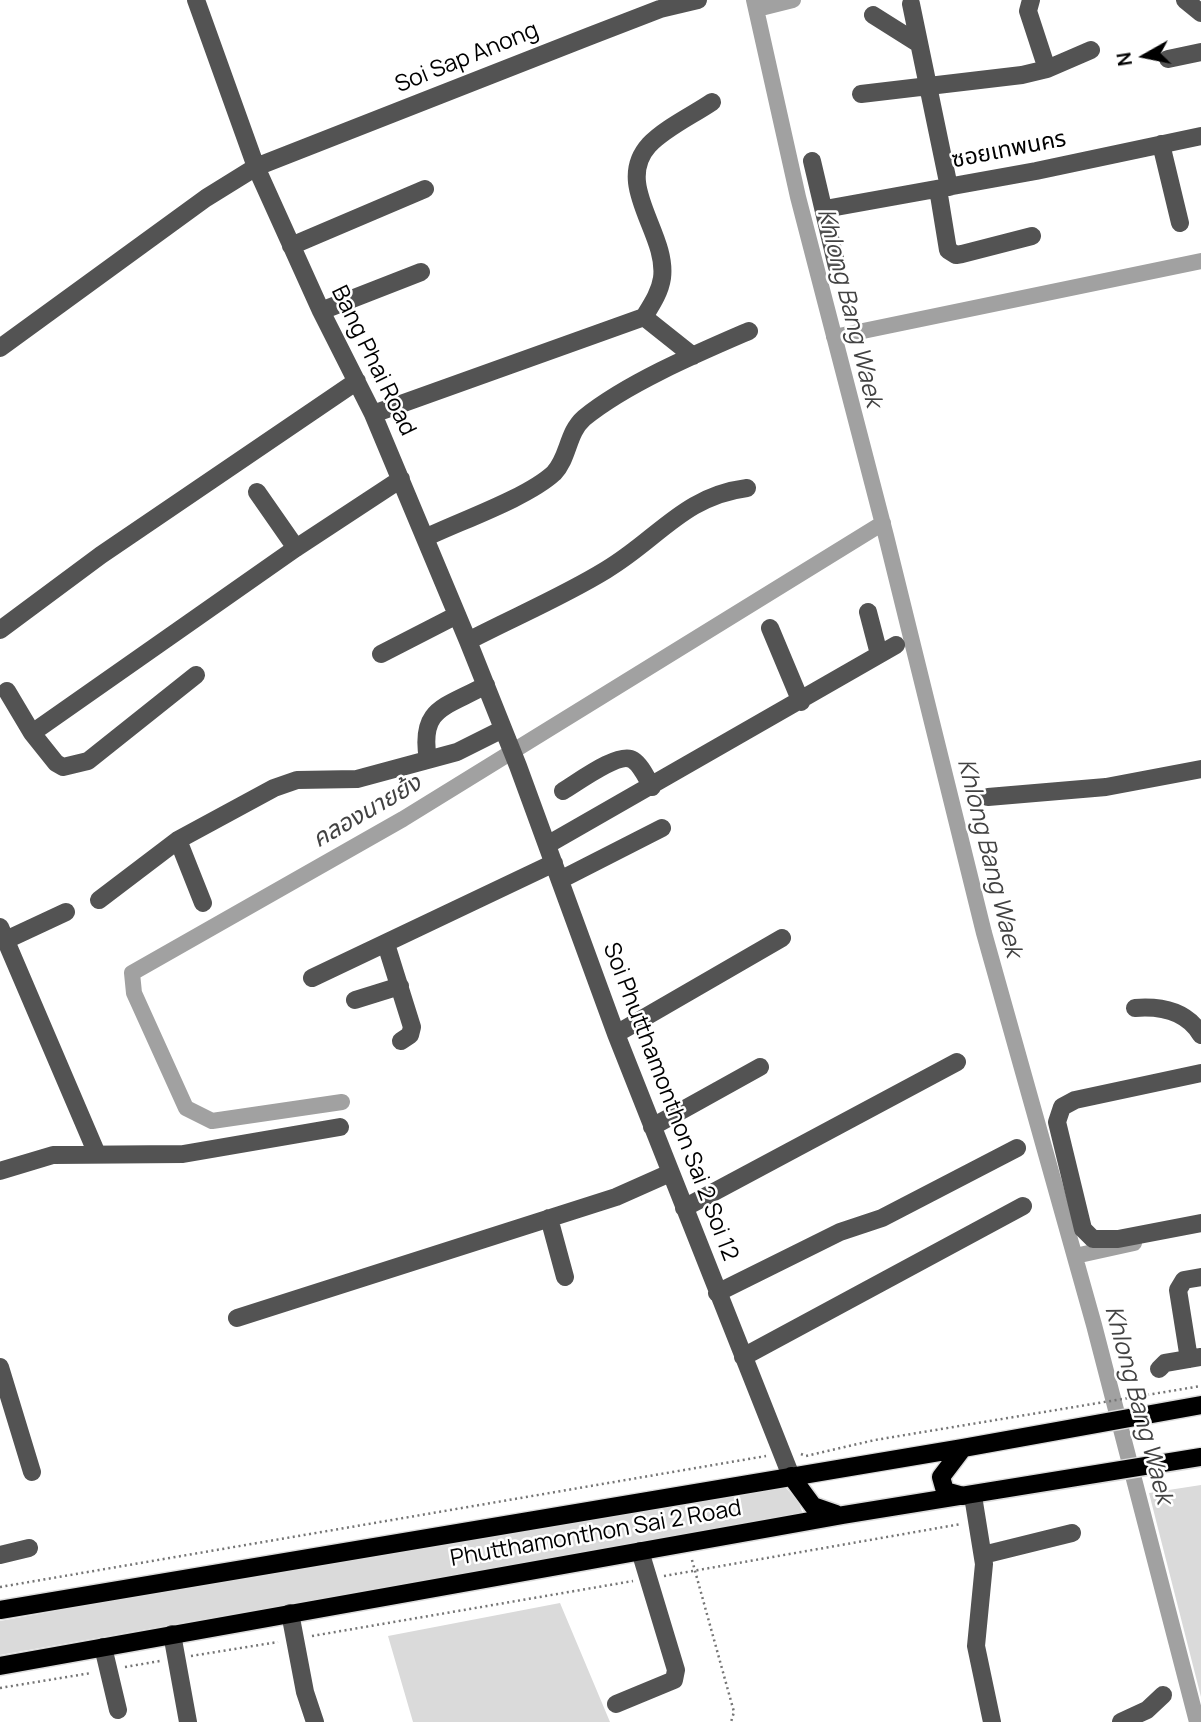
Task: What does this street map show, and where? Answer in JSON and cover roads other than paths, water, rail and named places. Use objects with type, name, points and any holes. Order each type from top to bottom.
[{"type":"main road","name":"Phutthamonthon Sai 2 Road","points":[[0,1610],[963,1448],[1201,1405]]},
{"type":"main road","points":[[963,1448],[940,1478],[945,1491],[970,1497]]},
{"type":"main road","name":"Phutthamonthon Sai 2 Road","points":[[0,1666],[843,1515],[970,1497],[1201,1457]]},
{"type":"main road","points":[[791,1476],[813,1506],[843,1515]]},
{"type":"street","name":"Bang Phai Road","points":[[196,0],[256,167],[321,311],[373,414],[506,736]]},
{"type":"street","name":"Soi Sap Anong","points":[[0,348],[206,198],[256,167],[660,9],[698,0]]},
{"type":"street","points":[[1031,0],[1028,10],[1047,69]]},
{"type":"street","points":[[1185,0],[1201,13]]},
{"type":"street","points":[[911,4],[929,87],[944,188],[948,250],[962,254],[1032,236]]},
{"type":"street","points":[[873,15],[919,44]]},
{"type":"street","points":[[860,94],[929,87],[1047,69],[1091,50]]},
{"type":"street","points":[[1168,59],[1201,52]]},
{"type":"street","points":[[373,414],[644,317],[658,293],[662,276],[660,247],[638,193],[637,174],[641,156],[651,143],[712,102]]},
{"type":"street","name":"ซอยเทพนคร","points":[[825,209],[1201,136]]},
{"type":"street","points":[[1161,144],[1180,223]]},
{"type":"street","points":[[813,161],[837,267]]},
{"type":"street","points":[[291,246],[425,189]]},
{"type":"street","points":[[321,311],[421,272]]},
{"type":"street","points":[[644,317],[693,356]]},
{"type":"street","points":[[425,538],[539,484],[556,471],[572,431],[584,418],[617,396],[693,356],[750,331]]},
{"type":"street","points":[[0,630],[101,555],[357,381]]},
{"type":"street","points":[[32,733],[296,548],[401,479]]},
{"type":"street","points":[[468,641],[604,571],[695,502],[726,491],[747,488]]},
{"type":"street","points":[[257,492],[296,548]]},
{"type":"street","points":[[868,612],[879,654]]},
{"type":"street","points":[[381,654],[457,615]]},
{"type":"street","points":[[770,628],[801,702]]},
{"type":"street","points":[[547,845],[801,702],[896,645]]},
{"type":"street","points":[[7,691],[32,733],[56,763],[63,766],[88,761],[196,675]]},
{"type":"street","points":[[428,760],[424,737],[426,724],[438,712],[486,685]]},
{"type":"street","points":[[99,900],[178,840],[274,788],[297,780],[357,779],[506,736]]},
{"type":"street","name":"Soi Phutthamonthon Sai 2 Soi 12","points":[[506,736],[615,1034],[791,1476]]},
{"type":"street","points":[[564,791],[615,760],[627,757],[635,761],[652,787]]},
{"type":"street","points":[[988,797],[1106,787],[1201,769]]},
{"type":"street","points":[[312,978],[386,944],[662,828]]},
{"type":"street","points":[[178,840],[203,902]]},
{"type":"street","points":[[66,912],[3,934],[97,1154]]},
{"type":"street","points":[[615,1034],[782,938]]},
{"type":"street","points":[[386,944],[412,1027],[410,1035],[401,1041]]},
{"type":"street","points":[[355,1000],[400,986]]},
{"type":"street","points":[[1135,1009],[1170,1011],[1187,1018],[1201,1035]]},
{"type":"street","points":[[684,1208],[957,1062]]},
{"type":"street","points":[[652,1127],[760,1067]]},
{"type":"street","points":[[1201,1073],[1075,1100],[1062,1107],[1057,1122],[1083,1229],[1093,1239],[1118,1239],[1201,1223]]},
{"type":"street","points":[[0,1171],[53,1155],[183,1154],[340,1127]]},
{"type":"street","points":[[718,1293],[840,1232],[882,1218],[1017,1148]]},
{"type":"street","points":[[237,1318],[616,1197],[670,1173]]},
{"type":"street","points":[[743,1357],[1023,1206]]},
{"type":"street","points":[[550,1217],[565,1277]]},
{"type":"street","points":[[1159,1369],[1165,1363],[1195,1358],[1178,1290],[1184,1280],[1201,1277]]},
{"type":"street","points":[[0,1367],[32,1472]]},
{"type":"street","points":[[970,1497],[983,1555],[976,1646],[992,1722]]},
{"type":"street","points":[[983,1555],[1072,1533]]},
{"type":"street","points":[[0,1555],[29,1548]]},
{"type":"street","points":[[616,1704],[674,1680],[676,1670],[640,1551]]},
{"type":"street","points":[[290,1613],[293,1639],[315,1722]]},
{"type":"street","points":[[172,1634],[188,1722]]},
{"type":"street","points":[[103,1647],[118,1710]]},
{"type":"street","points":[[1121,1722],[1147,1710],[1163,1695]]},
{"type":"waterway","name":"Khlong Bang Waek","points":[[754,0],[798,197],[886,536],[984,933],[1094,1325],[1197,1722]]},
{"type":"waterway","points":[[757,9],[793,0]]},
{"type":"waterway","points":[[834,337],[1201,261]]},
{"type":"waterway","name":"คลองนายย้ง","points":[[342,1102],[212,1121],[186,1108],[134,993],[132,973],[403,819],[883,523]]},
{"type":"waterway","points":[[1075,1256],[1134,1243]]}]
